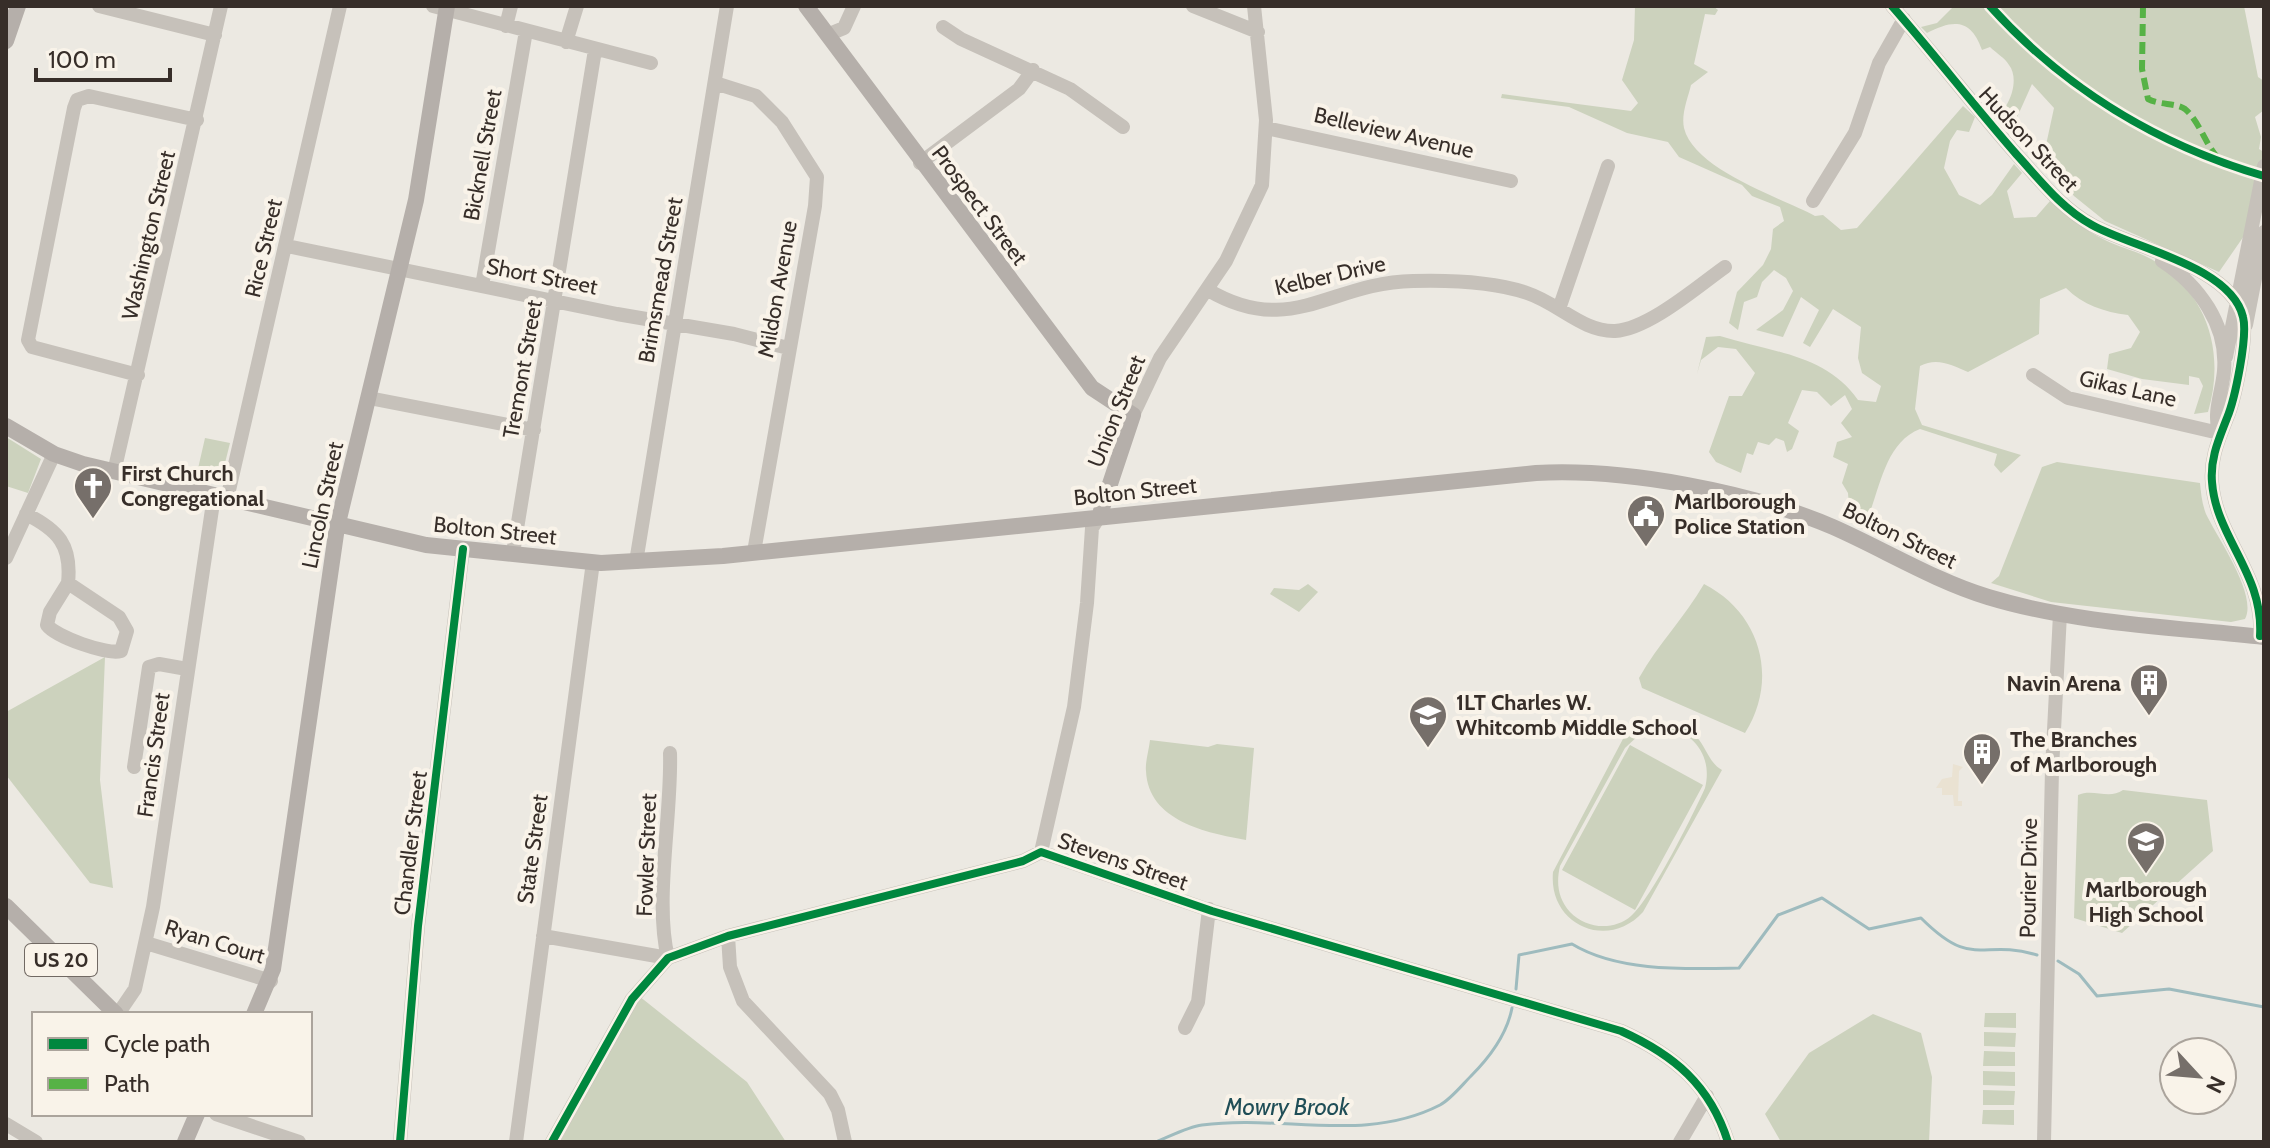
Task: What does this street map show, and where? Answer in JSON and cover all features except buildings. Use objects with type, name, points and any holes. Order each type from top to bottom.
[{"type":"main road","points":[[6,38],[18,6]]},
{"type":"main road","name":"Prospect Street","points":[[806,6],[920,163],[1092,388],[1133,415]]},
{"type":"main road","name":"Lincoln Street","points":[[255,1012],[271,981],[337,527],[419,188],[442,7]]},
{"type":"main road","name":"Union Street","points":[[1099,517],[1133,415]]},
{"type":"main road","name":"Bolton Street","points":[[6,426],[54,454],[114,472],[392,540],[593,562],[636,562],[754,552],[1536,473],[1622,476],[1682,485],[1797,515],[1839,530],[1949,584],[2060,614],[2262,636]]},
{"type":"main road","name":"US 20","points":[[6,906],[115,1012]]},
{"type":"main road","points":[[185,1142],[196,1116]]},
{"type":"street","points":[[99,6],[215,35]]},
{"type":"street","name":"Washington Street","points":[[114,472],[221,6]]},
{"type":"street","name":"Rice Street","points":[[220,498],[287,246],[340,6]]},
{"type":"street","points":[[506,26],[511,6]]},
{"type":"street","points":[[566,42],[577,6]]},
{"type":"street","name":"Brimsmead Street","points":[[636,562],[727,6]]},
{"type":"street","points":[[827,35],[844,28],[854,6]]},
{"type":"street","points":[[1193,6],[1258,32]]},
{"type":"street","name":"Union Street","points":[[1133,415],[1160,358],[1208,290],[1244,229],[1262,185],[1266,128],[1254,6]]},
{"type":"street","name":"Hudson Street","points":[[1892,6],[1964,95],[2059,200],[2092,225],[2209,277],[2237,303],[2245,329],[2228,417],[2219,433],[2211,473],[2213,493],[2255,587],[2262,636]]},
{"type":"street","points":[[442,7],[651,63]]},
{"type":"street","points":[[1813,201],[1855,133],[1879,63],[1904,19]]},
{"type":"street","points":[[943,27],[961,39],[1070,89],[1123,127]]},
{"type":"street","name":"Bicknell Street","points":[[482,286],[526,31]]},
{"type":"street","name":"Tremont Street","points":[[513,553],[595,50]]},
{"type":"street","points":[[920,163],[1019,89],[1033,70]]},
{"type":"street","name":"Mildon Avenue","points":[[715,83],[743,90],[768,106],[817,177],[815,206],[754,552]]},
{"type":"street","points":[[138,375],[32,347],[28,340],[74,108],[77,100],[89,96],[197,120]]},
{"type":"street","name":"Belleview Avenue","points":[[1266,128],[1511,181]]},
{"type":"street","points":[[1560,306],[1608,166]]},
{"type":"street","points":[[2224,369],[2264,166]]},
{"type":"street","points":[[2245,329],[2264,232]]},
{"type":"street","name":"Short Street","points":[[287,246],[788,348]]},
{"type":"street","name":"Hudson Street","points":[[2145,250],[2181,274],[2207,304],[2218,331],[2224,369],[2215,418],[2219,433]]},
{"type":"street","name":"Kelber Drive","points":[[1208,290],[1230,303],[1269,312],[1315,304],[1388,284],[1436,281],[1508,288],[1560,306],[1590,327],[1627,329],[1725,267]]},
{"type":"street","name":"Gikas Lane","points":[[2033,375],[2068,398],[2219,433]]},
{"type":"street","points":[[369,398],[534,430]]},
{"type":"street","points":[[7,554],[54,454]]},
{"type":"street","name":"Francis Street","points":[[118,1012],[135,989],[146,943],[187,669],[220,498]]},
{"type":"street","points":[[26,514],[55,529],[68,557],[68,583],[50,612],[47,625],[52,631],[73,640],[114,653],[121,651],[127,631],[119,617],[68,583]]},
{"type":"street","name":"Union Street","points":[[1041,852],[1074,707],[1092,528],[1099,517]]},
{"type":"street","name":"Chandler Street","points":[[400,1142],[416,940],[463,549]]},
{"type":"street","name":"State Street","points":[[516,1142],[593,562]]},
{"type":"street","name":"Pourier Drive","points":[[2044,1142],[2052,769],[2060,614]]},
{"type":"street","points":[[134,767],[149,667],[159,664],[187,669]]},
{"type":"street","name":"Fowler Street","points":[[668,958],[665,870],[671,793],[670,753]]},
{"type":"street","name":"Stevens Street","points":[[552,1142],[632,999],[668,958],[728,936],[1023,861],[1041,852],[1209,909],[1613,1027],[1673,1058],[1698,1081],[1719,1114],[1728,1142]]},
{"type":"street","points":[[1185,1028],[1198,1002],[1209,909]]},
{"type":"street","points":[[543,936],[668,958]]},
{"type":"street","points":[[728,936],[730,967],[743,1001],[830,1094],[838,1110],[845,1142]]},
{"type":"street","name":"Ryan Court","points":[[146,943],[271,981]]},
{"type":"street","points":[[1680,1142],[1707,1096]]},
{"type":"street","points":[[222,1116],[299,1142]]},
{"type":"street","points":[[6,1124],[36,1142]]},
{"type":"green space","points":[[1635,6],[1713,6],[1718,10],[1715,15],[1705,14],[1694,64],[1708,72],[1691,85],[1684,112],[1684,128],[1691,143],[1721,170],[1815,216],[1823,215],[1841,230],[1857,228],[1963,106],[1975,117],[1969,132],[1957,130],[1950,141],[1944,168],[1959,195],[1980,205],[1992,195],[2014,164],[2022,173],[2007,191],[2014,218],[2036,217],[2050,201],[2097,236],[2156,262],[2189,291],[2208,328],[2213,348],[2213,391],[2208,412],[2194,414],[2203,386],[2199,378],[2189,376],[2189,385],[2142,379],[2107,369],[2109,354],[2131,348],[2140,332],[2128,315],[2094,307],[2066,288],[2040,299],[2039,334],[1968,372],[1938,362],[1920,366],[1915,409],[1922,425],[2021,455],[2001,473],[1994,465],[1997,454],[1920,429],[1907,436],[1890,458],[1863,529],[1840,517],[1849,507],[1848,493],[1842,483],[1848,464],[1833,457],[1837,442],[1852,437],[1841,423],[1852,409],[1845,395],[1831,406],[1817,392],[1802,390],[1788,423],[1799,431],[1792,449],[1787,452],[1784,441],[1776,438],[1769,445],[1758,442],[1753,455],[1747,453],[1741,473],[1716,462],[1709,452],[1729,396],[1742,396],[1755,373],[1736,349],[1718,347],[1701,360],[1697,374],[1706,337],[1720,336],[1813,364],[1845,385],[1858,400],[1876,402],[1881,386],[1862,373],[1858,358],[1861,327],[1833,309],[1810,347],[1803,343],[1819,310],[1801,297],[1783,337],[1756,330],[1783,310],[1793,291],[1786,278],[1774,270],[1762,282],[1757,297],[1744,302],[1738,330],[1729,323],[1737,292],[1763,265],[1771,249],[1773,229],[1784,221],[1780,207],[1752,196],[1742,185],[1679,157],[1668,142],[1627,133],[1569,107],[1501,98],[1502,94],[1631,111],[1638,103],[1622,80],[1634,40]]},
{"type":"green space","points":[[1954,6],[2244,6],[2258,77],[2264,81],[2264,110],[2255,117],[2261,137],[2259,149],[2264,152],[2264,189],[2246,233],[2219,272],[2105,221],[2074,196],[2049,166],[2046,145],[2054,108],[2032,84],[2010,133],[1996,116],[2012,93],[2014,78],[2007,62],[1990,47],[1982,50],[1967,27],[1945,25],[1927,33],[1921,27],[1937,23]]},
{"type":"green space","points":[[6,437],[41,459],[28,493],[6,486]]},
{"type":"green space","points":[[205,438],[230,443],[221,479],[197,473]]},
{"type":"green space","points":[[2057,462],[2200,483],[2206,514],[2227,551],[2246,596],[2248,609],[2245,619],[2231,622],[2051,602],[1991,583],[1999,576],[2042,467]]},
{"type":"green space","points":[[1308,584],[1318,592],[1299,612],[1270,594],[1274,588],[1299,590]]},
{"type":"green space","points":[[1704,584],[1739,612],[1759,649],[1761,691],[1745,733],[1642,688],[1639,678]]},
{"type":"green space","points":[[105,657],[100,780],[113,888],[90,883],[6,775],[6,712]]},
{"type":"green space","points":[[1635,716],[1690,731],[1722,770],[1643,912],[1629,924],[1613,930],[1598,930],[1570,918],[1560,906],[1554,891],[1553,872]],"holes":[[[1662,728],[1692,740],[1703,756],[1707,777],[1699,801],[1660,875],[1631,916],[1608,926],[1584,922],[1570,912],[1563,902],[1558,885],[1560,866],[1625,748],[1641,733]]]},
{"type":"green space","points":[[1150,740],[1208,747],[1217,744],[1254,748],[1246,840],[1182,822],[1157,802],[1149,788],[1146,771]]},
{"type":"green space","points":[[1630,745],[1703,785],[1635,910],[1562,870]]},
{"type":"green space","points":[[2123,790],[2207,800],[2213,851],[2122,933],[2074,918],[2078,795],[2112,794]]},
{"type":"green space","points":[[639,996],[747,1082],[786,1142],[560,1142]]},
{"type":"green space","points":[[1985,1013],[2016,1013],[2016,1028],[1984,1027]]},
{"type":"green space","points":[[1873,1014],[1921,1033],[1932,1077],[1929,1142],[1781,1142],[1765,1114],[1809,1053]]},
{"type":"green space","points":[[1984,1032],[2016,1033],[2015,1047],[1984,1046]]},
{"type":"green space","points":[[1984,1051],[2015,1052],[2015,1066],[1983,1066]]},
{"type":"green space","points":[[1983,1071],[2015,1072],[2015,1086],[1983,1085]]},
{"type":"green space","points":[[1983,1090],[2015,1091],[2014,1105],[1983,1105]]},
{"type":"green space","points":[[1983,1110],[2014,1110],[2014,1125],[1982,1124]]},
{"type":"shaded area","points":[[1953,764],[1963,767],[1959,771],[1958,801],[1962,801],[1962,806],[1954,806],[1953,795],[1942,795],[1942,788],[1936,788],[1942,779],[1952,777]]},
{"type":"waterway","points":[[1516,989],[1519,955],[1572,944],[1610,960],[1631,964],[1739,968],[1778,915],[1822,898],[1869,929],[1921,918],[1953,944],[1966,949],[2037,955]]},
{"type":"waterway","points":[[2058,961],[2079,974],[2097,996],[2169,989],[2264,1007]]},
{"type":"waterway","name":"Mowry Brook","points":[[1156,1142],[1202,1125],[1352,1126],[1411,1117],[1440,1105],[1478,1069],[1502,1036],[1512,1008]]},
{"type":"marked path","points":[[2143,6],[2142,69],[2148,99],[2185,109],[2217,157]]},
{"type":"cycle path","points":[[1892,6],[2017,155],[2070,210],[2092,225],[2201,272],[2220,284],[2235,299],[2243,317],[2242,352],[2234,397],[2214,457],[2212,482],[2222,521],[2255,594],[2260,636]]},
{"type":"cycle path","points":[[1990,6],[2049,63],[2115,110],[2187,148],[2264,176]]},
{"type":"cycle path","points":[[400,1142],[418,926],[463,549]]},
{"type":"cycle path","points":[[552,1142],[632,999],[668,958],[728,936],[1023,861],[1041,852],[1212,911],[1621,1031],[1658,1050],[1688,1074],[1711,1104],[1728,1142]]},
{"type":"place","name":"First Church Congregational","points":[[93,520]]},
{"type":"place","name":"Marlborough Police Station","points":[[1646,548]]},
{"type":"place","name":"Navin Arena","points":[[2149,717]]},
{"type":"place","name":"1LT Charles W. Whitcomb Middle School","points":[[1428,749]]},
{"type":"place","name":"The Branches of Marlborough","points":[[1982,786]]},
{"type":"place","name":"Marlborough High School","points":[[2146,875]]}]
